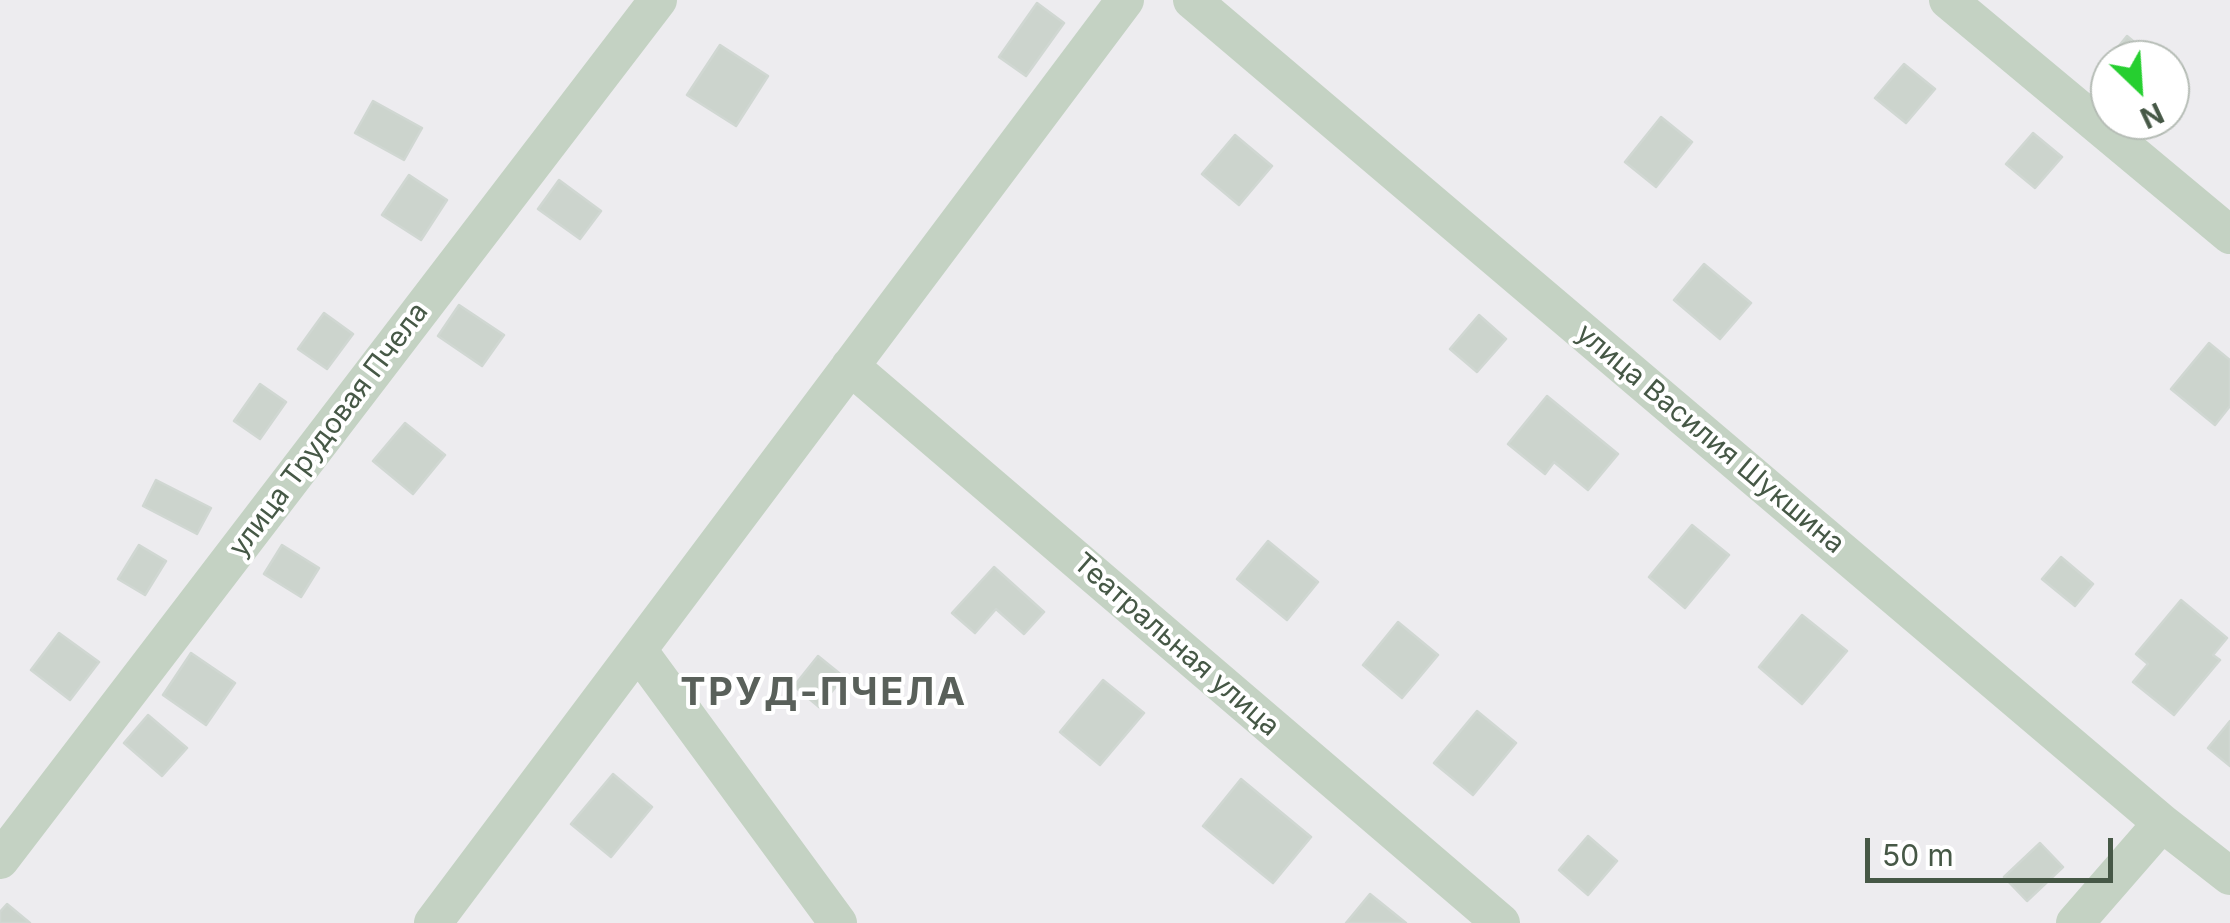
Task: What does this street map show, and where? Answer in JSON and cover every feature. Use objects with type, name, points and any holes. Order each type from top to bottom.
[{"type":"street","name":"улица Трудовая Пчела","points":[[0,860],[658,0]]},
{"type":"street","points":[[433,923],[1125,0]]},
{"type":"street","name":"улица Василия Шукшина","points":[[1192,0],[2162,823],[2230,876]]},
{"type":"street","points":[[1948,0],[2230,235]]},
{"type":"street","name":"Театральная улица","points":[[850,366],[1501,923]]},
{"type":"street","points":[[638,650],[838,923]]},
{"type":"street","points":[[2075,923],[2162,823]]},
{"type":"building","points":[[1037,3],[1064,23],[1026,76],[999,57]]},
{"type":"building","points":[[720,45],[768,76],[736,126],[687,95]]},
{"type":"building","points":[[1904,64],[1935,89],[1906,123],[1875,98]]},
{"type":"building","points":[[373,101],[422,128],[404,160],[355,133]]},
{"type":"building","points":[[1661,117],[1692,142],[1656,187],[1625,162]]},
{"type":"building","points":[[2033,133],[2062,157],[2035,188],[2006,164]]},
{"type":"building","points":[[1235,135],[1272,166],[1239,205],[1202,174]]},
{"type":"building","points":[[409,175],[447,200],[421,240],[382,215]]},
{"type":"building","points":[[559,180],[601,211],[580,239],[538,209]]},
{"type":"building","points":[[1704,264],[1751,303],[1720,339],[1674,300]]},
{"type":"building","points":[[459,305],[504,335],[482,366],[438,336]]},
{"type":"building","points":[[324,313],[353,334],[327,369],[298,349]]},
{"type":"building","points":[[1479,315],[1506,339],[1477,372],[1450,349]]},
{"type":"building","points":[[2209,343],[2230,360],[2230,406],[2215,425],[2171,389]]},
{"type":"building","points":[[260,384],[286,402],[260,439],[234,421]]},
{"type":"building","points":[[1547,396],[1618,454],[1588,490],[1554,462],[1545,474],[1508,444]]},
{"type":"building","points":[[405,423],[445,455],[413,494],[373,461]]},
{"type":"building","points":[[156,480],[211,508],[197,534],[143,506]]},
{"type":"building","points":[[1692,525],[1729,555],[1685,608],[1649,577]]},
{"type":"building","points":[[1268,541],[1318,582],[1287,620],[1237,579]]},
{"type":"building","points":[[139,545],[166,561],[145,595],[118,579]]},
{"type":"building","points":[[282,545],[319,568],[301,597],[264,574]]},
{"type":"building","points":[[2061,557],[2093,584],[2075,606],[2042,579]]},
{"type":"building","points":[[994,567],[1044,612],[1024,634],[996,609],[975,633],[952,613]]},
{"type":"building","points":[[2181,600],[2227,638],[2213,655],[2220,660],[2174,715],[2133,682],[2148,664],[2136,654]]},
{"type":"building","points":[[1802,615],[1847,651],[1802,704],[1759,667]]},
{"type":"building","points":[[1398,622],[1438,655],[1402,698],[1363,665]]},
{"type":"building","points":[[59,633],[99,662],[70,700],[31,670]]},
{"type":"building","points":[[191,653],[235,683],[206,725],[163,695]]},
{"type":"building","points":[[818,656],[844,677],[819,707],[794,686]]},
{"type":"building","points":[[1103,680],[1144,713],[1100,765],[1060,732]]},
{"type":"building","points":[[1477,711],[1516,743],[1473,795],[1434,763]]},
{"type":"building","points":[[148,715],[187,748],[162,776],[124,743]]},
{"type":"building","points":[[2230,721],[2230,766],[2208,748]]},
{"type":"building","points":[[613,774],[652,807],[611,857],[571,824]]},
{"type":"building","points":[[1241,779],[1311,837],[1273,883],[1203,826]]},
{"type":"building","points":[[1588,836],[1617,861],[1588,895],[1559,870]]},
{"type":"building","points":[[2040,843],[2063,867],[2027,901],[2004,877]]},
{"type":"building","points":[[1370,894],[1406,923],[1346,923]]},
{"type":"building","points":[[7,904],[30,923],[0,923],[0,912]]},
{"type":"district","name":"ТРУД-ПЧЕЛА","points":[[824,694]]}]
